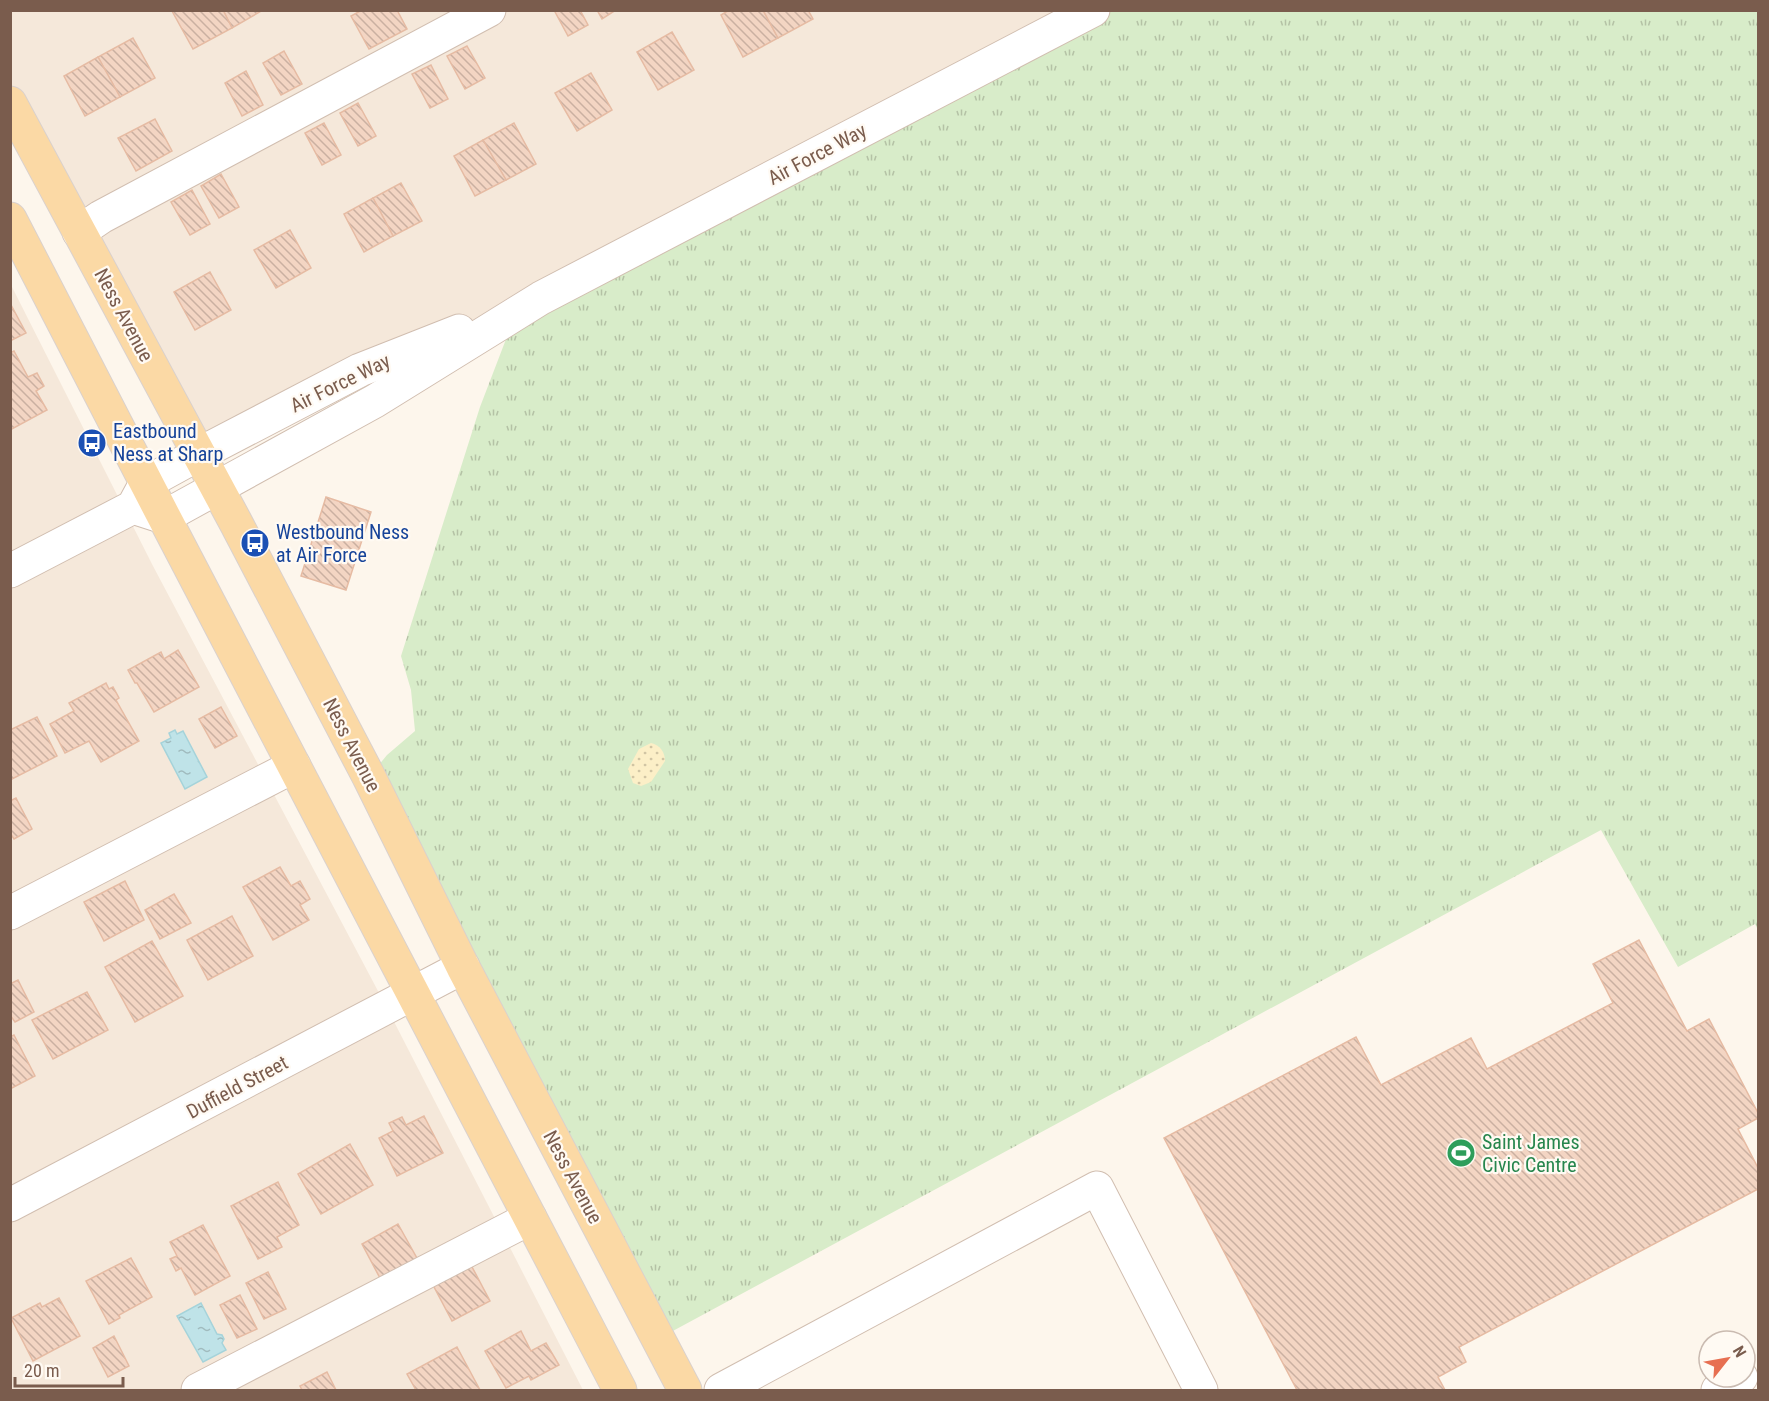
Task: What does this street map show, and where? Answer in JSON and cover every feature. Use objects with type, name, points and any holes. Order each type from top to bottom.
[{"type":"main road","name":"Ness Avenue","points":[[10,103],[199,454],[369,777],[463,967],[685,1390]]},
{"type":"main road","points":[[15,239],[148,502],[294,766],[620,1390]]},
{"type":"street","points":[[79,232],[101,217],[489,10]]},
{"type":"street","name":"Air Force Way","points":[[148,502],[217,488],[375,401],[541,298],[1093,10]]},
{"type":"street","name":"Air Force Way","points":[[148,502],[199,454],[360,370],[541,298]]},
{"type":"street","points":[[10,572],[148,502]]},
{"type":"street","points":[[10,913],[294,766]]},
{"type":"street","name":"Duffield Street","points":[[10,1205],[463,967]]},
{"type":"street","points":[[721,1390],[1097,1188],[1201,1390]]},
{"type":"street","points":[[198,1390],[530,1218]]},
{"type":"shaded area","points":[[10,11],[1093,11],[541,298],[199,454],[11,99]]},
{"type":"shaded area","points":[[10,283],[153,566],[387,1008],[583,1390],[11,1390]]},
{"type":"green space","points":[[1093,11],[1758,11],[1758,930],[1755,924],[1678,967],[1601,830],[658,1339],[369,777],[387,755],[415,731],[411,690],[401,656],[480,407],[516,313]]},
{"type":"sand","points":[[651,743],[661,749],[665,761],[651,782],[641,786],[633,783],[628,769],[639,749]]},
{"type":"water","points":[[175,730],[177,734],[183,731],[207,777],[185,789],[161,743],[171,738],[169,733]]},
{"type":"water","points":[[201,1303],[217,1334],[222,1335],[224,1339],[222,1343],[226,1350],[203,1362],[177,1316]]},
{"type":"building","points":[[223,10],[263,10],[232,28]]},
{"type":"building","points":[[223,10],[232,28],[193,49],[172,11]]},
{"type":"building","points":[[362,10],[397,10],[407,29],[369,49],[351,16]]},
{"type":"building","points":[[554,10],[580,10],[588,25],[568,36]]},
{"type":"building","points":[[597,10],[616,10],[602,19]]},
{"type":"building","points":[[729,10],[763,10],[778,38],[743,57],[721,15]]},
{"type":"building","points":[[763,10],[808,10],[813,19],[778,38]]},
{"type":"building","points":[[672,32],[694,70],[658,90],[637,52]]},
{"type":"building","points":[[133,38],[155,78],[120,97],[98,57]]},
{"type":"building","points":[[467,46],[485,78],[465,89],[447,56]]},
{"type":"building","points":[[284,51],[302,84],[281,95],[263,63]]},
{"type":"building","points":[[98,57],[120,97],[85,116],[64,76]]},
{"type":"building","points":[[431,65],[448,99],[430,108],[412,74]]},
{"type":"building","points":[[246,71],[263,105],[242,116],[225,83]]},
{"type":"building","points":[[591,73],[612,110],[577,131],[555,93]]},
{"type":"building","points":[[358,103],[376,136],[358,146],[340,113]]},
{"type":"building","points":[[155,119],[172,151],[136,171],[118,138]]},
{"type":"building","points":[[324,123],[341,155],[322,165],[305,133]]},
{"type":"building","points":[[514,123],[536,164],[506,180],[483,140]]},
{"type":"building","points":[[483,140],[506,180],[475,196],[454,156]]},
{"type":"building","points":[[221,174],[239,207],[219,218],[201,186]]},
{"type":"building","points":[[401,183],[422,221],[393,236],[373,198]]},
{"type":"building","points":[[192,190],[210,224],[190,235],[171,202]]},
{"type":"building","points":[[373,198],[393,236],[364,252],[344,214]]},
{"type":"building","points":[[290,230],[311,268],[276,288],[254,250]]},
{"type":"building","points":[[210,272],[231,310],[195,330],[174,292]]},
{"type":"building","points":[[10,303],[26,333],[10,341]]},
{"type":"building","points":[[14,351],[28,377],[37,373],[44,386],[36,391],[47,410],[10,430],[10,353]]},
{"type":"building","points":[[326,497],[371,512],[346,590],[301,576]]},
{"type":"building","points":[[178,650],[199,687],[154,712],[128,670],[161,652],[164,659]]},
{"type":"building","points":[[106,683],[109,689],[113,687],[119,698],[116,700],[139,741],[101,762],[89,741],[65,753],[50,724],[74,711],[69,703]]},
{"type":"building","points":[[221,707],[237,736],[215,748],[199,719]]},
{"type":"building","points":[[37,717],[57,756],[10,780],[10,730]]},
{"type":"building","points":[[16,798],[32,829],[14,839],[10,833],[10,801]]},
{"type":"building","points":[[280,867],[291,886],[300,881],[310,899],[300,905],[309,920],[273,940],[243,887]]},
{"type":"building","points":[[125,881],[144,920],[104,941],[84,902]]},
{"type":"building","points":[[174,894],[191,923],[160,939],[145,910]]},
{"type":"building","points":[[232,916],[253,956],[208,980],[187,940]]},
{"type":"building","name":"Saint James Civic Centre","points":[[1639,940],[1687,1031],[1709,1019],[1758,1113],[1758,1118],[1738,1129],[1758,1168],[1758,1189],[1459,1347],[1466,1362],[1438,1377],[1445,1390],[1297,1390],[1164,1138],[1356,1037],[1381,1085],[1471,1038],[1487,1069],[1613,1003],[1593,964]]},
{"type":"building","points":[[152,941],[183,996],[135,1022],[105,967]]},
{"type":"building","points":[[18,980],[34,1012],[15,1022],[10,1015],[10,984]]},
{"type":"building","points":[[87,992],[108,1030],[53,1059],[32,1020]]},
{"type":"building","points":[[14,1035],[35,1076],[10,1089],[10,1037]]},
{"type":"building","points":[[424,1116],[443,1153],[397,1176],[379,1138],[393,1131],[389,1123],[402,1117],[406,1125]]},
{"type":"building","points":[[350,1144],[373,1185],[321,1214],[298,1174]]},
{"type":"building","points":[[278,1182],[299,1225],[277,1237],[282,1247],[258,1259],[231,1206]]},
{"type":"building","points":[[398,1224],[418,1260],[381,1280],[362,1244]]},
{"type":"building","points":[[203,1225],[230,1276],[195,1295],[181,1268],[176,1271],[170,1259],[177,1256],[170,1242]]},
{"type":"building","points":[[131,1258],[152,1297],[119,1315],[120,1318],[109,1324],[86,1281]]},
{"type":"building","points":[[471,1265],[490,1301],[452,1321],[433,1285]]},
{"type":"building","points":[[268,1272],[286,1309],[264,1319],[246,1283]]},
{"type":"building","points":[[240,1295],[257,1329],[237,1338],[220,1305]]},
{"type":"building","points":[[59,1298],[80,1336],[33,1361],[11,1318],[40,1303],[42,1307]]},
{"type":"building","points":[[521,1331],[531,1351],[546,1343],[559,1365],[531,1380],[529,1376],[506,1388],[485,1351]]},
{"type":"building","points":[[114,1336],[129,1366],[108,1377],[93,1348]]},
{"type":"building","points":[[457,1347],[480,1390],[416,1390],[407,1374]]},
{"type":"building","points":[[327,1372],[336,1390],[302,1390],[300,1386]]},
{"type":"place","name":"Eastbound Ness at Sharp","points":[[92,443]]},
{"type":"place","name":"Westbound Ness at Air Force","points":[[255,543]]},
{"type":"place","name":"Saint James Civic Centre","points":[[1461,1153]]}]
